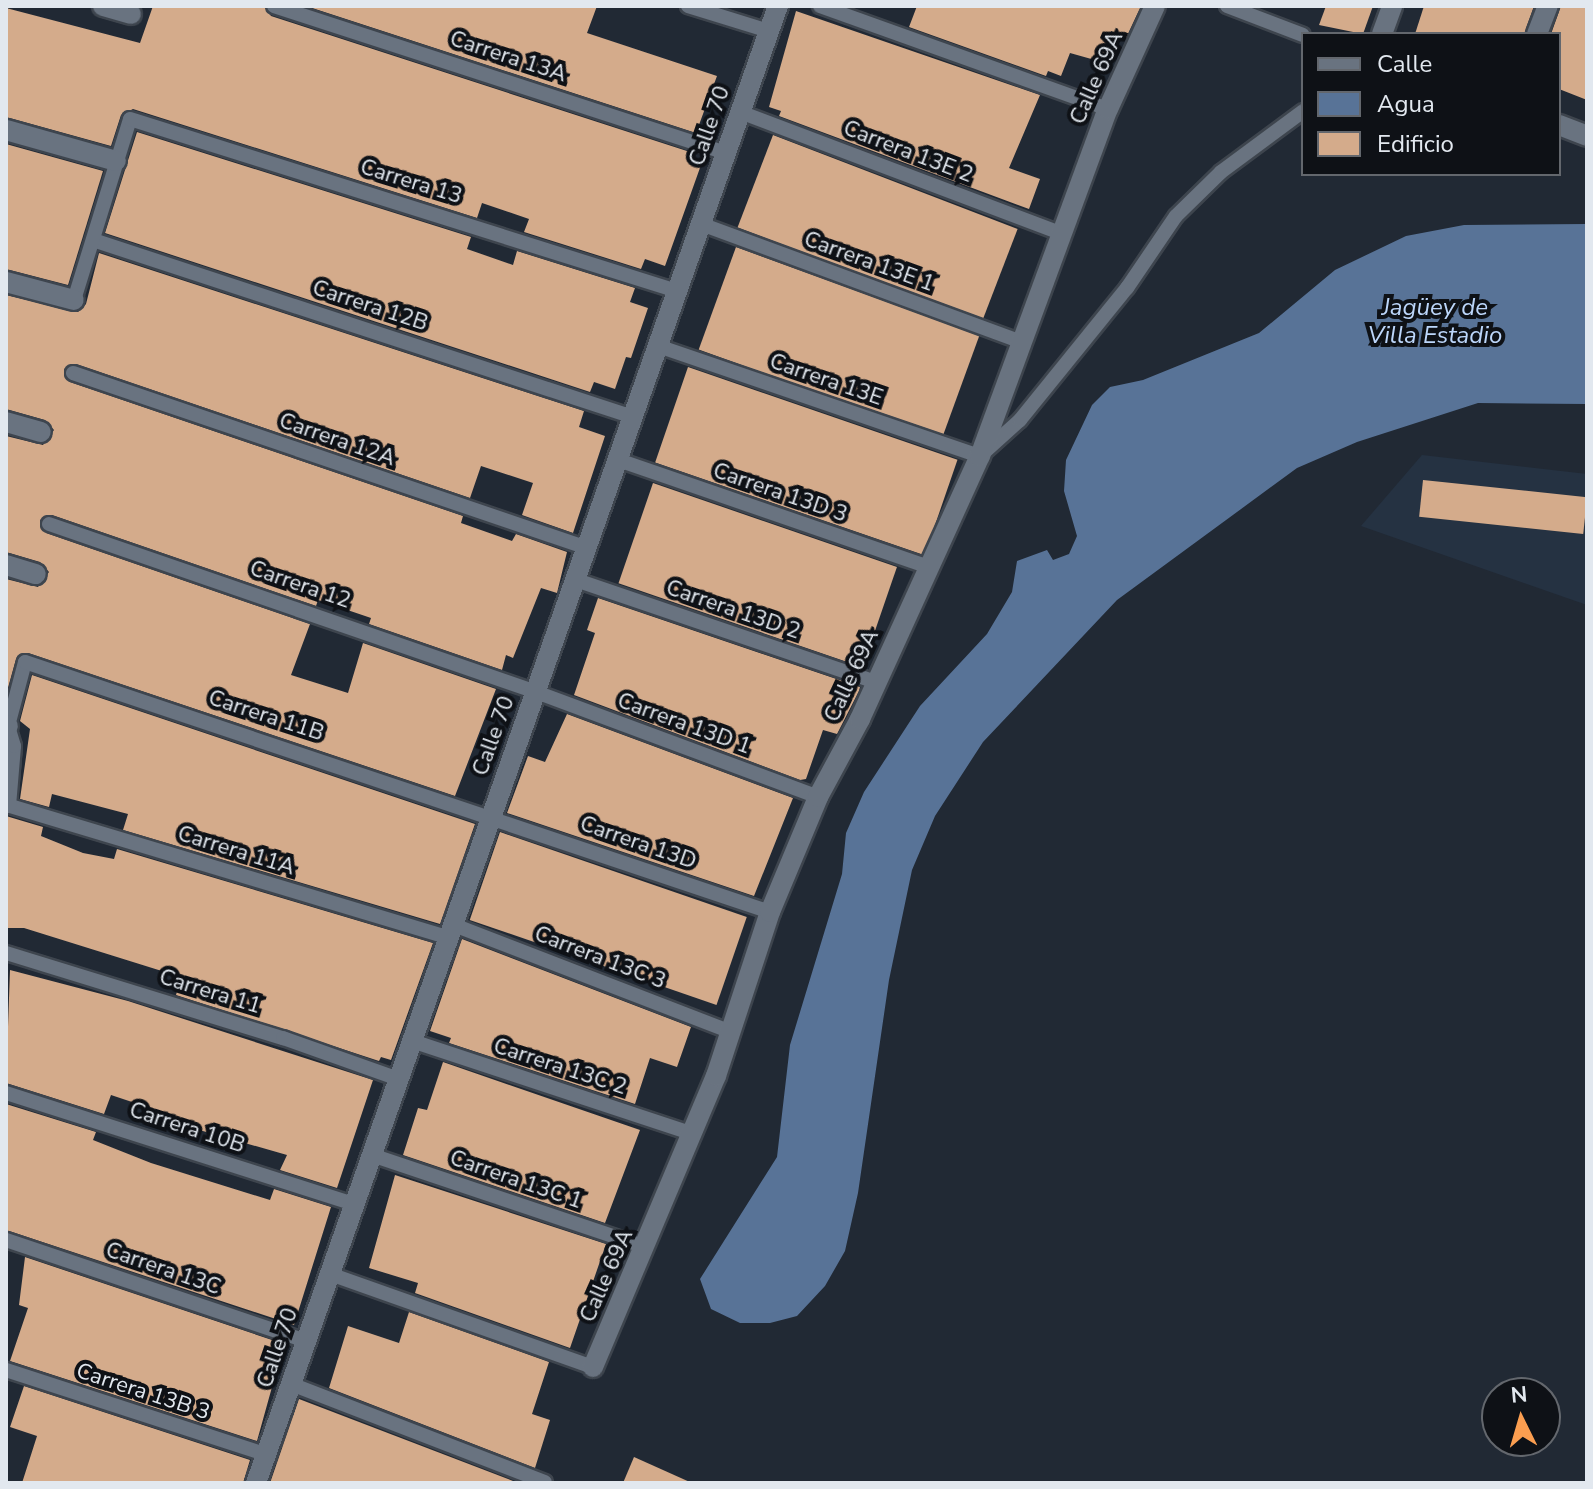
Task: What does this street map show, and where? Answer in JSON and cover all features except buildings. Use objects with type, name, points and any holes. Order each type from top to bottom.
[{"type":"street","points":[[103,6],[132,10]]},
{"type":"street","name":"Calle 70","points":[[256,1483],[778,6]]},
{"type":"street","name":"Calle 69A","points":[[593,1367],[693,1134],[770,912],[818,797],[876,682],[980,456],[1108,109],[1155,6]]},
{"type":"street","points":[[1383,32],[1392,6]]},
{"type":"street","points":[[1538,32],[1548,6]]},
{"type":"street","points":[[1561,126],[1587,136]]},
{"type":"street","points":[[6,130],[116,161]]},
{"type":"street","points":[[6,282],[74,300]]},
{"type":"street","points":[[6,422],[41,432]]},
{"type":"street","points":[[6,565],[36,574]]},
{"type":"lane","name":"Carrera 13A","points":[[274,6],[726,153]]},
{"type":"lane","points":[[688,6],[769,31]]},
{"type":"lane","points":[[820,6],[1108,109]]},
{"type":"lane","points":[[1227,6],[1301,34]]},
{"type":"lane","name":"Carrera 13E 2","points":[[740,112],[1061,233]]},
{"type":"lane","points":[[980,456],[1020,420],[1127,288],[1176,216],[1221,172],[1301,112]]},
{"type":"lane","name":"Carrera 13","points":[[116,161],[130,119],[677,291]]},
{"type":"lane","points":[[74,300],[116,161]]},
{"type":"lane","name":"Carrera 13E 1","points":[[701,224],[1021,342]]},
{"type":"lane","name":"Carrera 12B","points":[[93,240],[633,417]]},
{"type":"lane","name":"Carrera 13E","points":[[658,346],[980,456]]},
{"type":"lane","name":"Carrera 12A","points":[[73,373],[587,548]]},
{"type":"lane","name":"Carrera 13D 3","points":[[618,460],[929,567]]},
{"type":"lane","name":"Carrera 12","points":[[49,524],[536,692]]},
{"type":"lane","name":"Carrera 13D 2","points":[[576,580],[876,682]]},
{"type":"lane","name":"Carrera 11B","points":[[7,725],[25,662],[492,816]]},
{"type":"lane","name":"Carrera 13D 1","points":[[536,692],[818,797]]},
{"type":"lane","name":"Carrera 11A","points":[[7,725],[14,746],[9,806],[452,932]]},
{"type":"lane","name":"Carrera 13D","points":[[492,816],[770,912]]},
{"type":"lane","name":"Carrera 13C 3","points":[[452,932],[729,1031]]},
{"type":"lane","name":"Carrera 11","points":[[6,953],[283,1038],[399,1079]]},
{"type":"lane","name":"Carrera 13C 2","points":[[412,1041],[693,1134]]},
{"type":"lane","name":"Carrera 10B","points":[[6,1093],[354,1204]]},
{"type":"lane","name":"Carrera 13C 1","points":[[372,1155],[646,1247]]},
{"type":"lane","name":"Carrera 13C","points":[[6,1240],[306,1341]]},
{"type":"lane","points":[[330,1274],[593,1367]]},
{"type":"lane","name":"Carrera 13B 3","points":[[6,1370],[267,1455]]},
{"type":"lane","points":[[291,1384],[545,1482]]},
{"type":"shaded area","points":[[1422,455],[1587,474],[1587,605],[1361,526]]},
{"type":"water","name":"Jagüey de Villa Estadio","points":[[1587,224],[1587,404],[1478,403],[1357,442],[1297,468],[1117,600],[983,742],[935,816],[912,870],[889,980],[858,1193],[845,1251],[825,1286],[797,1316],[770,1323],[740,1323],[711,1309],[700,1279],[777,1157],[790,1045],[842,874],[846,833],[864,792],[920,706],[987,634],[1012,592],[1017,561],[1047,550],[1053,560],[1069,554],[1077,536],[1064,491],[1066,460],[1092,405],[1110,387],[1143,380],[1259,333],[1335,270],[1406,236],[1464,225]]}]
